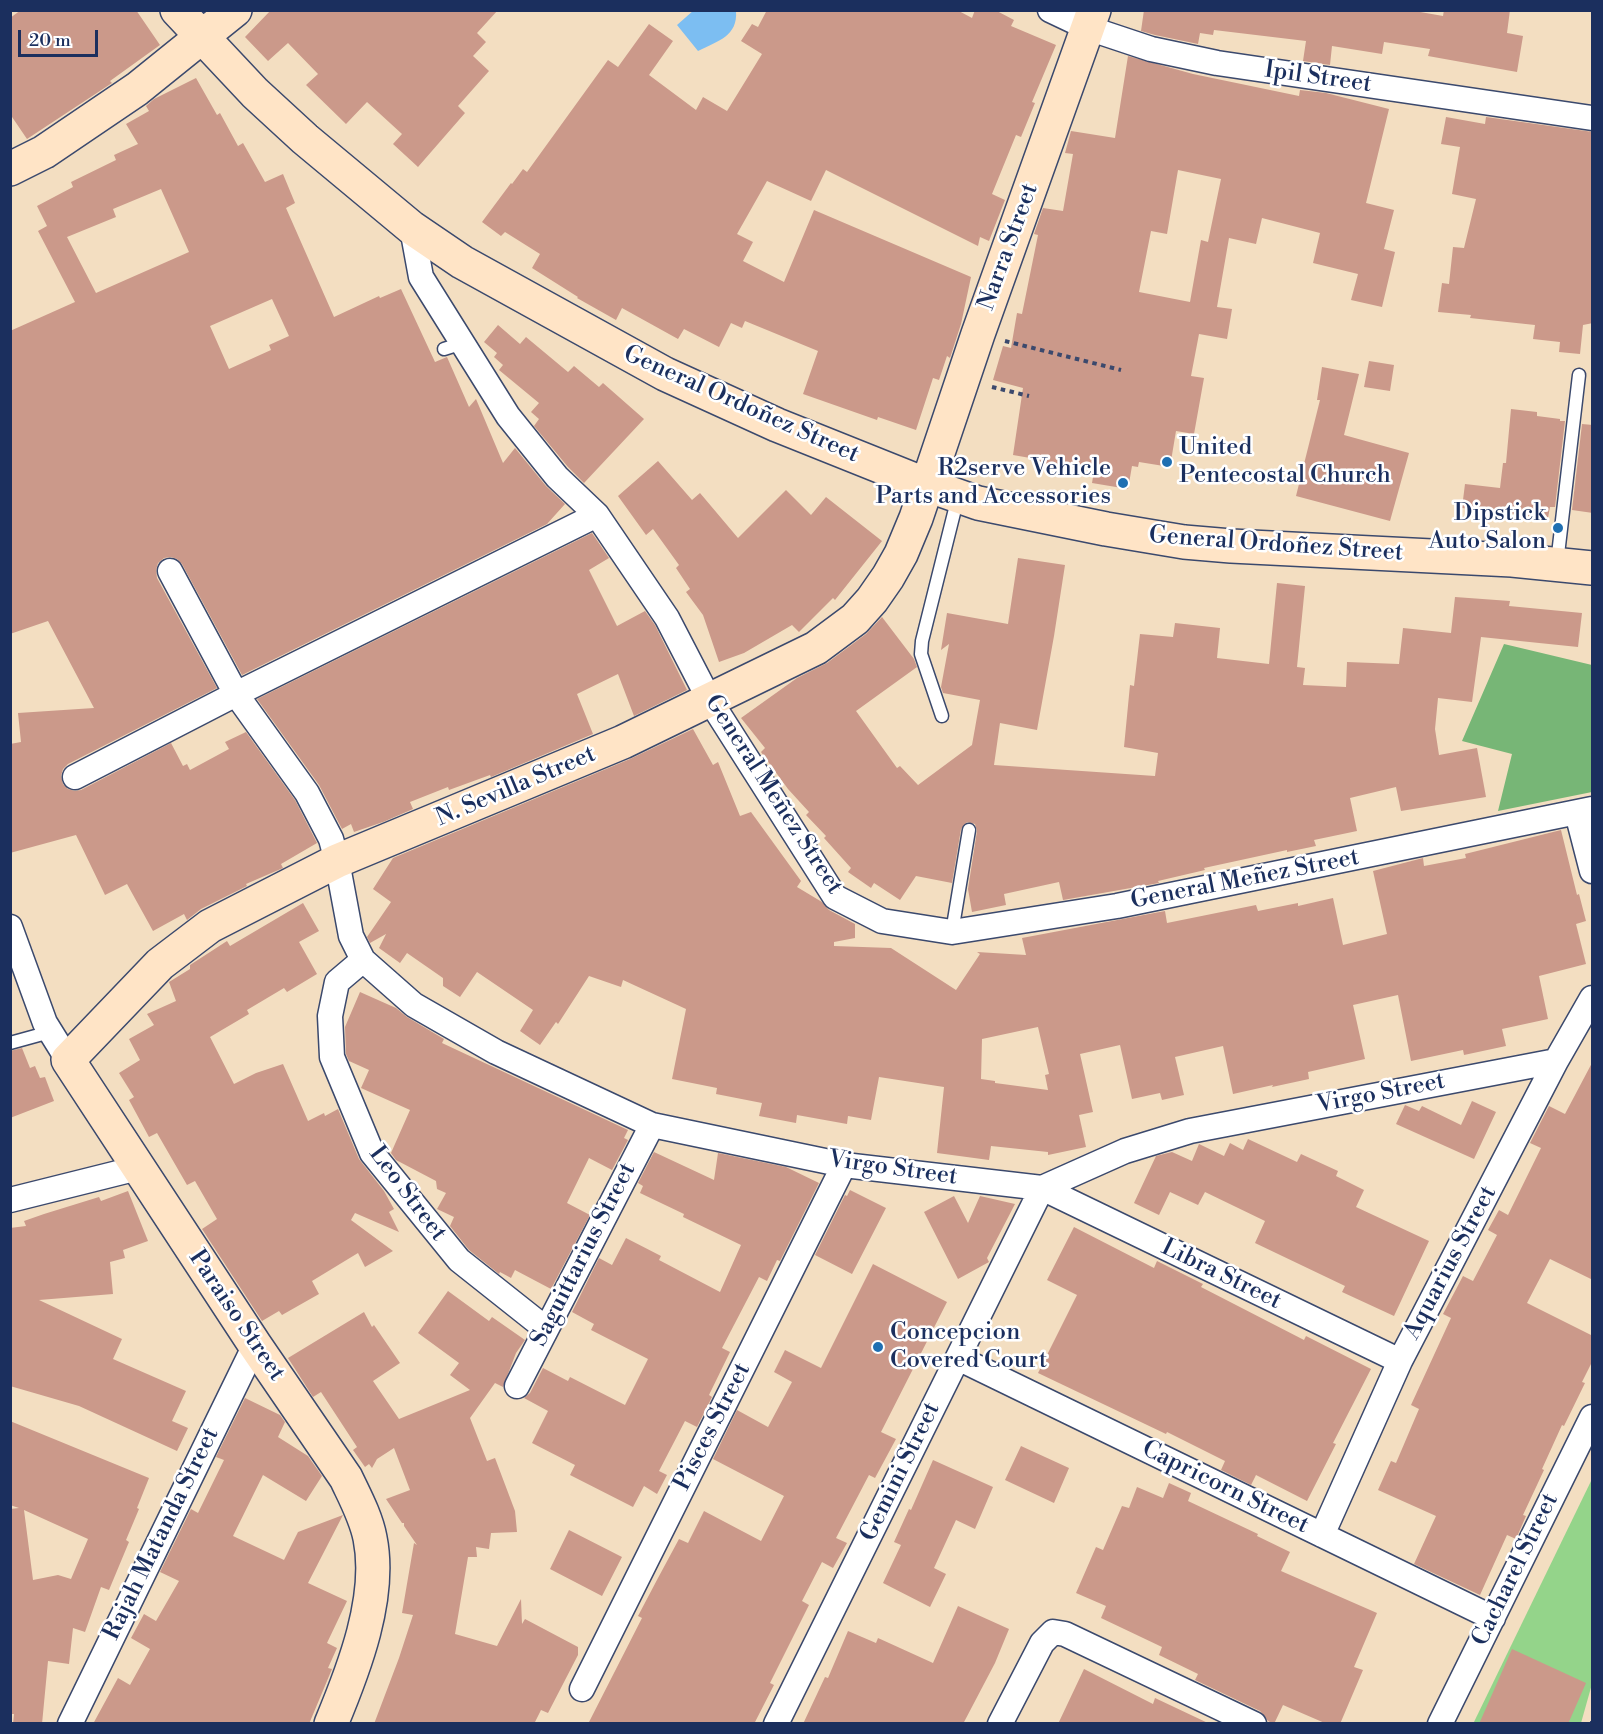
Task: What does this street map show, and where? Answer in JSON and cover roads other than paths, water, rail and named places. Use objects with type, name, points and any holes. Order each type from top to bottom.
[{"type":"street","name":"General Ordoñez Street","points":[[177,10],[255,93],[305,139],[412,228],[462,262],[665,374],[767,421],[927,485],[958,496],[1032,515],[1184,542],[1557,563],[1593,568]]},
{"type":"street","points":[[13,163],[44,152],[136,89],[235,10]]},
{"type":"street","name":"Ipil Street","points":[[1050,10],[1091,19],[1151,48],[1217,63],[1593,118]]},
{"type":"street","name":"Narra Street","points":[[927,485],[974,346],[1091,19]]},
{"type":"street","name":"General Meñez Street","points":[[412,228],[421,277],[454,346],[557,477],[597,514],[667,618],[709,699],[835,897],[882,921],[952,932],[1117,906],[1585,811]]},
{"type":"street","name":"N. Sevilla Street","points":[[68,1060],[160,964],[210,926],[337,861],[623,742],[816,648],[855,619],[872,600],[901,554],[927,485]]},
{"type":"street","points":[[75,777],[597,514]]},
{"type":"street","name":"Virgo Street","points":[[170,572],[236,694],[308,793],[331,839],[351,936],[363,960],[414,1005],[496,1052],[652,1125],[844,1165],[1042,1188],[1125,1151],[1190,1131],[1556,1061]]},
{"type":"street","points":[[1585,811],[1593,871]]},
{"type":"street","name":"Paraiso Street","points":[[10,927],[50,1032],[255,1345],[346,1478],[358,1502],[370,1539],[370,1589],[361,1646],[331,1724]]},
{"type":"street","name":"Leo Street","points":[[363,960],[338,982],[330,1016],[332,1057],[372,1153],[459,1260],[546,1329]]},
{"type":"street","name":"Aquarius Street","points":[[1322,1535],[1400,1361],[1556,1061],[1593,998]]},
{"type":"street","name":"Saguittarius Street","points":[[517,1386],[652,1125]]},
{"type":"street","name":"Pisces Street","points":[[582,1689],[844,1165]]},
{"type":"street","points":[[10,1200],[138,1168]]},
{"type":"street","name":"Gemini Street","points":[[776,1724],[1042,1188]]},
{"type":"street","name":"Libra Street","points":[[1042,1188],[1400,1361]]},
{"type":"street","name":"Rajah Matanda Street","points":[[70,1724],[255,1345]]},
{"type":"street","name":"Capricorn Street","points":[[958,1358],[1493,1618]]},
{"type":"street","name":"Cacharel Street","points":[[1440,1724],[1593,1417]]},
{"type":"street","points":[[1000,1724],[1042,1643],[1053,1632],[1065,1634],[1221,1716],[1254,1724]]},
{"type":"lane","points":[[1557,563],[1579,375]]},
{"type":"lane","points":[[942,716],[921,654],[922,641],[958,496]]},
{"type":"lane","points":[[952,932],[969,830]]},
{"type":"lane","points":[[10,1043],[50,1032]]},
{"type":"water","points":[[694,10],[736,11],[734,26],[725,37],[698,51],[677,25]]},
{"type":"place","name":"United Pentecostal Church","points":[[1167,462]]},
{"type":"place","name":"R2serve Vehicle Parts and Accessories","points":[[1123,483]]},
{"type":"place","name":"Dipstick Auto Salon","points":[[1558,528]]},
{"type":"place","name":"Concepcion Covered Court","points":[[878,1347]]}]
